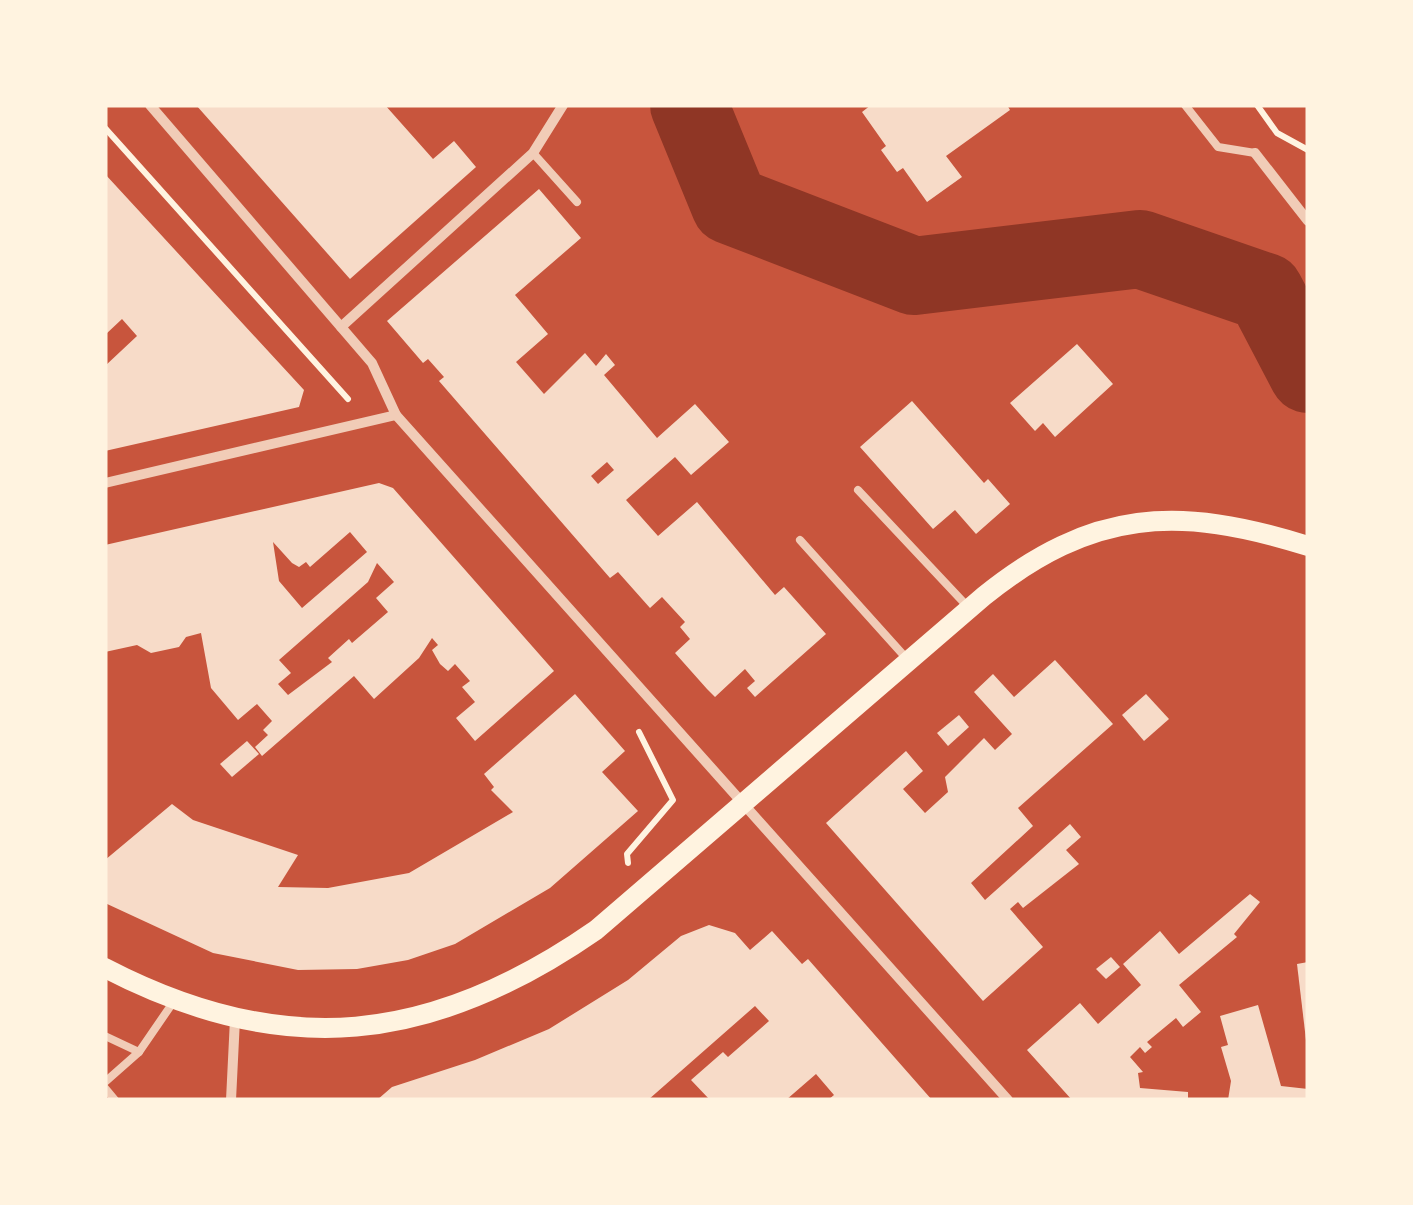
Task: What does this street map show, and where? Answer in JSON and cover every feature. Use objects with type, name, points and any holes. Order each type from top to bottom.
[{"type":"main road","points":[[105,968],[174,1001],[235,1019],[294,1028],[359,1028],[434,1012],[531,972],[629,904],[970,610],[1052,549],[1099,529],[1180,518],[1209,521],[1308,546]]},
{"type":"street","points":[[150,105],[372,363],[396,415],[1008,1100]]},
{"type":"street","points":[[341,327],[532,154],[563,105]]},
{"type":"street","points":[[1255,154],[1308,222]]},
{"type":"street","points":[[105,483],[396,415]]},
{"type":"street","points":[[231,1100],[235,1019]]},
{"type":"lane","points":[[1185,105],[1218,147],[1255,154]]},
{"type":"lane","points":[[532,154],[576,202]]},
{"type":"lane","points":[[858,490],[970,610]]},
{"type":"lane","points":[[800,540],[910,663]]},
{"type":"lane","points":[[115,1100],[105,1085],[139,1052],[174,1001]]},
{"type":"lane","points":[[105,1036],[139,1052]]},
{"type":"path","points":[[1258,105],[1278,133],[1308,150]]},
{"type":"path","points":[[105,128],[368,422]]},
{"type":"path","points":[[629,904],[628,854],[673,800],[636,726]]},
{"type":"building","points":[[196,105],[385,105],[433,159],[454,141],[476,167],[350,279]]},
{"type":"building","points":[[871,105],[1007,105],[1010,110],[946,156],[962,177],[927,202],[903,168],[897,172],[881,150],[886,146],[862,112]]},
{"type":"building","points":[[105,174],[304,390],[299,407],[105,451],[105,366],[137,336],[122,319],[105,335]]},
{"type":"building","points":[[539,189],[581,238],[515,295],[548,334],[516,362],[544,394],[585,353],[596,366],[606,354],[615,365],[604,375],[657,438],[695,404],[729,442],[691,475],[675,457],[626,500],[658,536],[697,502],[775,595],[784,587],[826,634],[755,697],[747,688],[755,681],[745,669],[715,697],[675,653],[690,639],[680,627],[685,622],[662,597],[650,608],[618,572],[610,578],[439,381],[444,377],[428,359],[423,363],[387,321]],"holes":[[[607,462],[614,470],[598,484],[591,476]]]},
{"type":"building","points":[[1077,344],[1113,384],[1055,437],[1043,423],[1035,431],[1010,403]]},
{"type":"building","points":[[912,401],[984,483],[988,479],[1010,504],[976,534],[955,510],[933,529],[860,447]]},
{"type":"building","points":[[379,483],[393,488],[554,671],[475,741],[456,718],[475,702],[462,687],[470,681],[455,664],[448,671],[440,664],[432,650],[438,645],[432,638],[419,658],[374,699],[354,676],[262,756],[255,747],[268,735],[263,730],[272,721],[257,704],[238,720],[211,688],[201,633],[186,637],[179,647],[151,653],[137,645],[105,652],[105,545]],"holes":[[[350,532],[367,552],[302,608],[279,581],[273,542],[292,563],[299,567],[306,562],[310,567]],[[377,563],[394,582],[376,598],[388,612],[352,643],[349,639],[328,658],[332,662],[288,695],[278,684],[291,673],[279,660],[368,582]]]},
{"type":"building","points":[[1055,660],[1113,724],[1018,808],[1033,826],[971,883],[985,900],[1070,824],[1081,837],[1066,850],[1079,864],[1023,908],[1018,902],[1010,909],[1043,947],[983,1001],[826,823],[906,751],[923,771],[903,789],[925,813],[948,792],[945,777],[984,738],[995,750],[1012,734],[974,692],[993,674],[1014,697]]},
{"type":"building","points":[[575,694],[625,751],[602,772],[638,811],[550,888],[455,944],[408,960],[357,969],[298,970],[213,953],[105,903],[105,860],[172,804],[193,820],[298,855],[278,887],[328,888],[409,873],[513,812],[491,790],[494,787],[484,774]]},
{"type":"building","points":[[1146,694],[1169,719],[1144,741],[1122,715]]},
{"type":"building","points":[[959,715],[969,727],[948,746],[937,733]]},
{"type":"building","points":[[247,741],[259,754],[232,777],[220,764]]},
{"type":"building","points":[[1250,894],[1260,902],[1234,934],[1237,937],[1179,985],[1201,1012],[1183,1027],[1176,1018],[1147,1042],[1152,1047],[1145,1053],[1140,1047],[1130,1057],[1143,1072],[1138,1073],[1140,1088],[1188,1092],[1188,1100],[1072,1100],[1027,1050],[1080,1003],[1098,1024],[1141,985],[1123,964],[1160,931],[1179,954]]},
{"type":"building","points":[[709,925],[735,933],[750,950],[772,931],[802,964],[808,959],[932,1100],[828,1100],[834,1095],[816,1074],[786,1100],[710,1100],[691,1080],[723,1052],[728,1057],[769,1021],[755,1006],[648,1100],[377,1100],[392,1087],[475,1060],[549,1029],[628,980],[681,936]]},
{"type":"building","points":[[1111,957],[1120,967],[1106,979],[1096,969]]},
{"type":"building","points":[[1308,962],[1308,1039],[1306,1040],[1297,964]]},
{"type":"building","points":[[1258,1005],[1281,1086],[1308,1089],[1308,1100],[1228,1100],[1231,1081],[1221,1047],[1228,1045],[1220,1016]]},
{"type":"waterway","points":[[689,105],[730,205],[914,276],[1140,249],[1265,292],[1308,374]]}]
